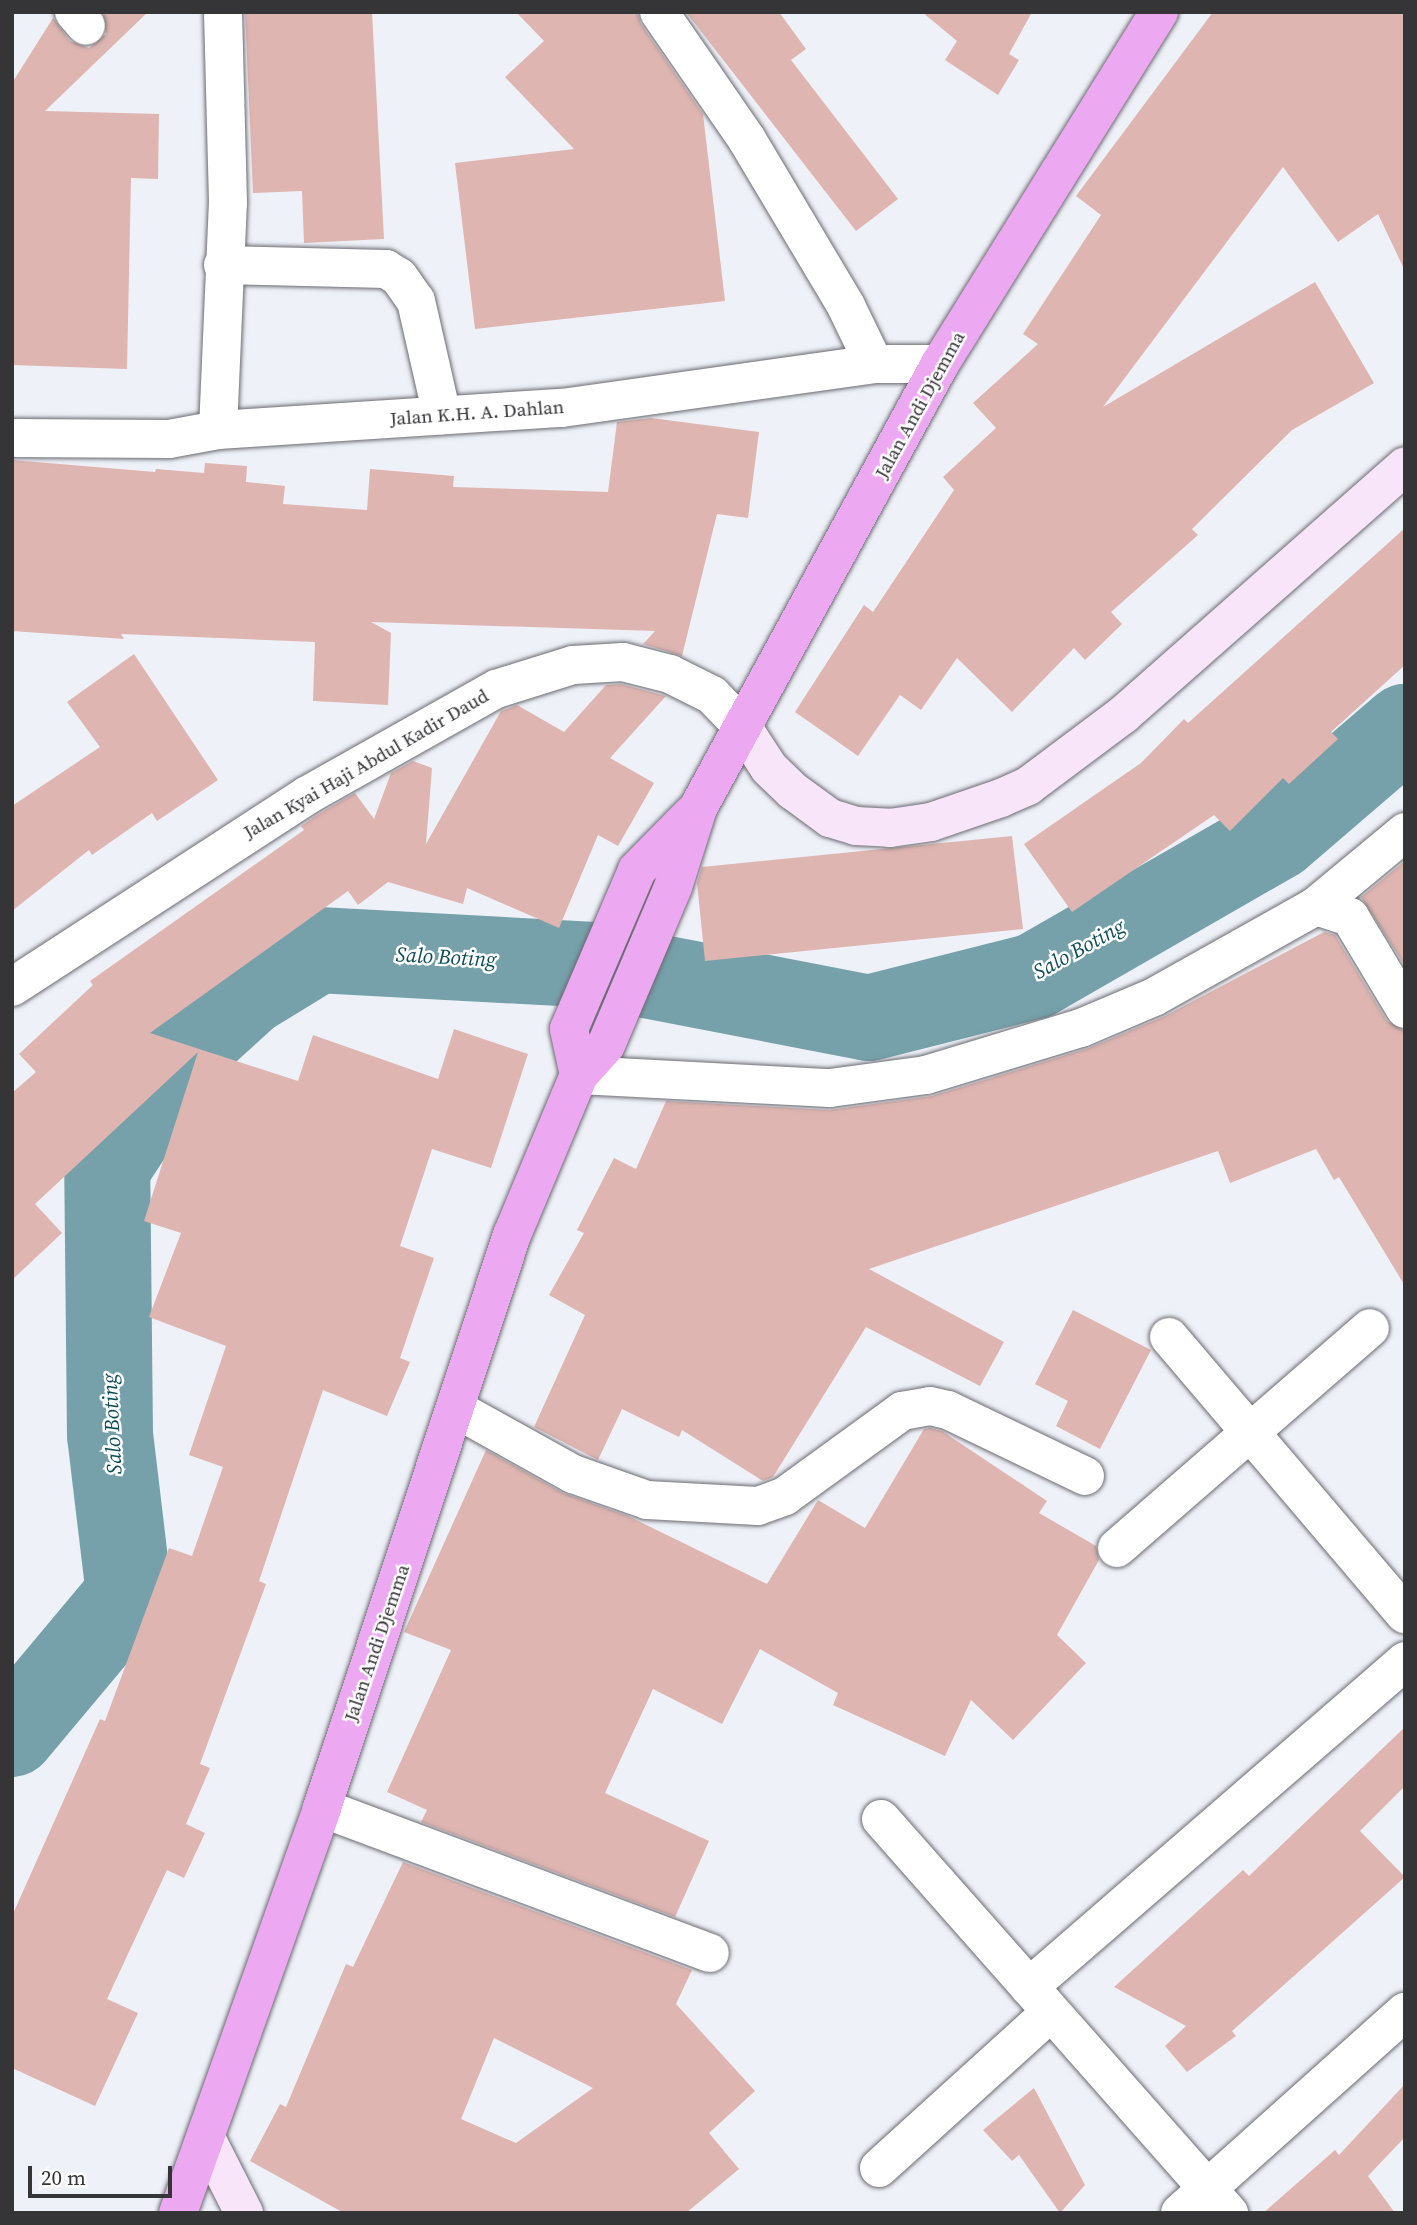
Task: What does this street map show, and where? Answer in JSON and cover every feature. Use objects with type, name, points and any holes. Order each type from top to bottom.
[{"type":"highway","name":"Jalan Andi Djemma","points":[[178,2213],[207,2140],[322,1808],[512,1235],[579,1075],[606,1045],[674,887],[698,808],[741,724],[841,551],[940,364],[1159,12]]},
{"type":"highway","name":"Jalan Andi Djemma","points":[[579,1075],[569,1028],[637,870],[698,808]]},
{"type":"street","points":[[218,430],[223,265],[228,203],[223,12]]},
{"type":"street","points":[[659,12],[746,138],[846,306],[874,364]]},
{"type":"street","points":[[223,265],[386,269],[399,276],[416,301],[442,415]]},
{"type":"street","name":"Jalan K.H. A. Dahlan","points":[[12,438],[169,439],[218,430],[562,408],[874,364],[940,364]]},
{"type":"street","points":[[741,724],[769,768],[793,791],[830,818],[856,826],[890,828],[931,822],[1001,798],[1028,786],[1123,715],[1405,466]]},
{"type":"street","name":"Jalan Kyai Haji Abdul Kadir Daud","points":[[12,987],[306,796],[496,689],[573,665],[624,662],[670,674],[712,695],[741,724]]},
{"type":"street","points":[[579,1075],[830,1088],[926,1075],[1081,1028],[1154,997],[1316,906],[1405,832]]},
{"type":"street","points":[[1316,906],[1350,917],[1405,1009]]},
{"type":"street","points":[[1117,1548],[1370,1328]]},
{"type":"street","points":[[1168,1337],[1405,1614]]},
{"type":"street","points":[[456,1409],[573,1474],[660,1501],[758,1506],[785,1496],[902,1411],[930,1406],[948,1410],[1084,1476]]},
{"type":"street","points":[[879,2168],[1040,2000],[1405,1661]]},
{"type":"street","points":[[322,1808],[710,1953]]},
{"type":"street","points":[[881,1819],[1040,2000],[1205,2204],[1405,2012]]},
{"type":"street","points":[[207,2140],[244,2213]]},
{"type":"building","points":[[103,12],[148,12],[45,111],[159,114],[158,179],[131,178],[127,369],[12,365],[12,83],[53,18],[70,41],[89,48],[106,34]]},
{"type":"building","points":[[245,12],[372,12],[384,239],[304,243],[302,191],[253,193]]},
{"type":"building","points":[[516,12],[637,12],[641,24],[703,114],[725,301],[475,329],[455,163],[574,149],[505,77],[544,41]]},
{"type":"building","points":[[686,12],[779,12],[806,49],[791,60],[898,199],[856,231]]},
{"type":"building","points":[[922,12],[1032,12],[1009,54],[1019,60],[998,95],[945,60],[957,41]]},
{"type":"building","points":[[1213,12],[1405,12],[1405,271],[1378,214],[1338,242],[1283,167],[1103,407],[1315,282],[1374,383],[1292,430],[1192,529],[1198,535],[1111,612],[1122,624],[1085,660],[1074,648],[1012,712],[957,658],[921,710],[900,695],[858,756],[795,712],[864,605],[873,612],[954,490],[943,477],[996,428],[973,403],[1038,344],[1023,334],[1101,215],[1076,196]]},
{"type":"building","points":[[651,418],[759,432],[748,518],[717,514],[682,656],[643,644],[655,631],[371,622],[391,633],[388,705],[313,701],[315,642],[121,634],[124,639],[12,631],[12,460],[155,472],[156,469],[204,473],[205,463],[247,466],[246,482],[285,486],[283,504],[367,510],[370,469],[454,476],[453,487],[608,492],[617,422]]},
{"type":"building","points":[[1405,528],[1405,665],[1331,732],[1338,739],[1289,784],[1283,778],[1230,831],[1214,815],[1072,912],[1024,844],[1141,763],[1184,719],[1188,723]]},
{"type":"building","points":[[134,654],[218,780],[157,821],[152,813],[92,855],[89,850],[12,911],[12,806],[100,747],[67,702]]},
{"type":"building","points":[[621,684],[666,696],[610,758],[654,783],[618,846],[598,835],[559,928],[467,888],[463,904],[388,882],[358,905],[348,891],[150,1033],[298,1081],[313,1035],[438,1079],[454,1029],[528,1054],[491,1168],[432,1149],[400,1246],[434,1258],[400,1358],[410,1362],[387,1416],[323,1390],[259,1581],[266,1584],[200,1764],[210,1768],[186,1824],[205,1833],[184,1878],[167,1870],[107,1999],[138,2013],[95,2106],[12,2068],[12,1916],[100,1719],[105,1721],[169,1548],[192,1556],[223,1467],[189,1455],[226,1346],[149,1317],[181,1233],[144,1221],[198,1052],[35,1204],[62,1233],[12,1280],[12,1093],[36,1072],[19,1054],[93,985],[90,981],[304,830],[301,826],[317,815],[355,793],[374,819],[391,773],[413,761],[432,768],[426,844],[501,711],[517,705],[564,732],[606,685]]},
{"type":"building","points":[[1012,836],[1023,929],[705,961],[697,883],[702,867]]},
{"type":"building","points":[[1405,861],[1405,966],[1361,897]]},
{"type":"building","points":[[1324,932],[1335,935],[1387,1021],[1405,1031],[1405,1286],[1339,1177],[1334,1180],[1316,1149],[1230,1183],[1218,1151],[869,1269],[1004,1342],[980,1386],[866,1327],[773,1477],[763,1481],[682,1430],[679,1437],[622,1409],[598,1460],[534,1427],[585,1315],[549,1295],[584,1233],[577,1230],[614,1158],[636,1169],[666,1101],[829,1110],[932,1096],[1089,1048],[1165,1016]]},
{"type":"building","points":[[1073,1310],[1151,1350],[1100,1449],[1056,1426],[1068,1401],[1035,1384]]},
{"type":"building","points":[[924,1429],[942,1431],[1047,1501],[1039,1513],[1096,1546],[1099,1560],[1057,1635],[1086,1663],[1013,1740],[971,1700],[945,1756],[833,1705],[838,1693],[760,1649],[722,1724],[653,1689],[605,1793],[709,1841],[675,1917],[421,1822],[427,1810],[387,1792],[451,1650],[404,1632],[486,1450],[563,1493],[628,1516],[767,1584],[818,1500],[865,1528]]},
{"type":"building","points":[[1405,1727],[1405,1786],[1360,1831],[1405,1877],[1232,2031],[1236,2036],[1187,2072],[1165,2046],[1186,2026],[1114,1987],[1243,1870],[1249,1876]]},
{"type":"building","points":[[403,1862],[692,1970],[676,2004],[755,2091],[709,2133],[739,2169],[686,2213],[344,2213],[250,2161],[280,2104],[286,2107],[346,1964],[353,1967]],"holes":[[[494,2038],[593,2088],[516,2143],[461,2119]]]},
{"type":"building","points":[[1405,2084],[1405,2137],[1368,2176],[1395,2213],[1263,2213],[1335,2150],[1339,2155]]},
{"type":"building","points":[[1034,2088],[1085,2185],[1060,2213],[1019,2155],[1012,2161],[983,2130]]},
{"type":"waterway","name":"Salo Boting","points":[[12,1734],[129,1594],[110,1435],[107,1168],[184,1051],[248,993],[318,950],[594,965],[869,1018],[1035,976],[1277,837],[1405,727]]}]
